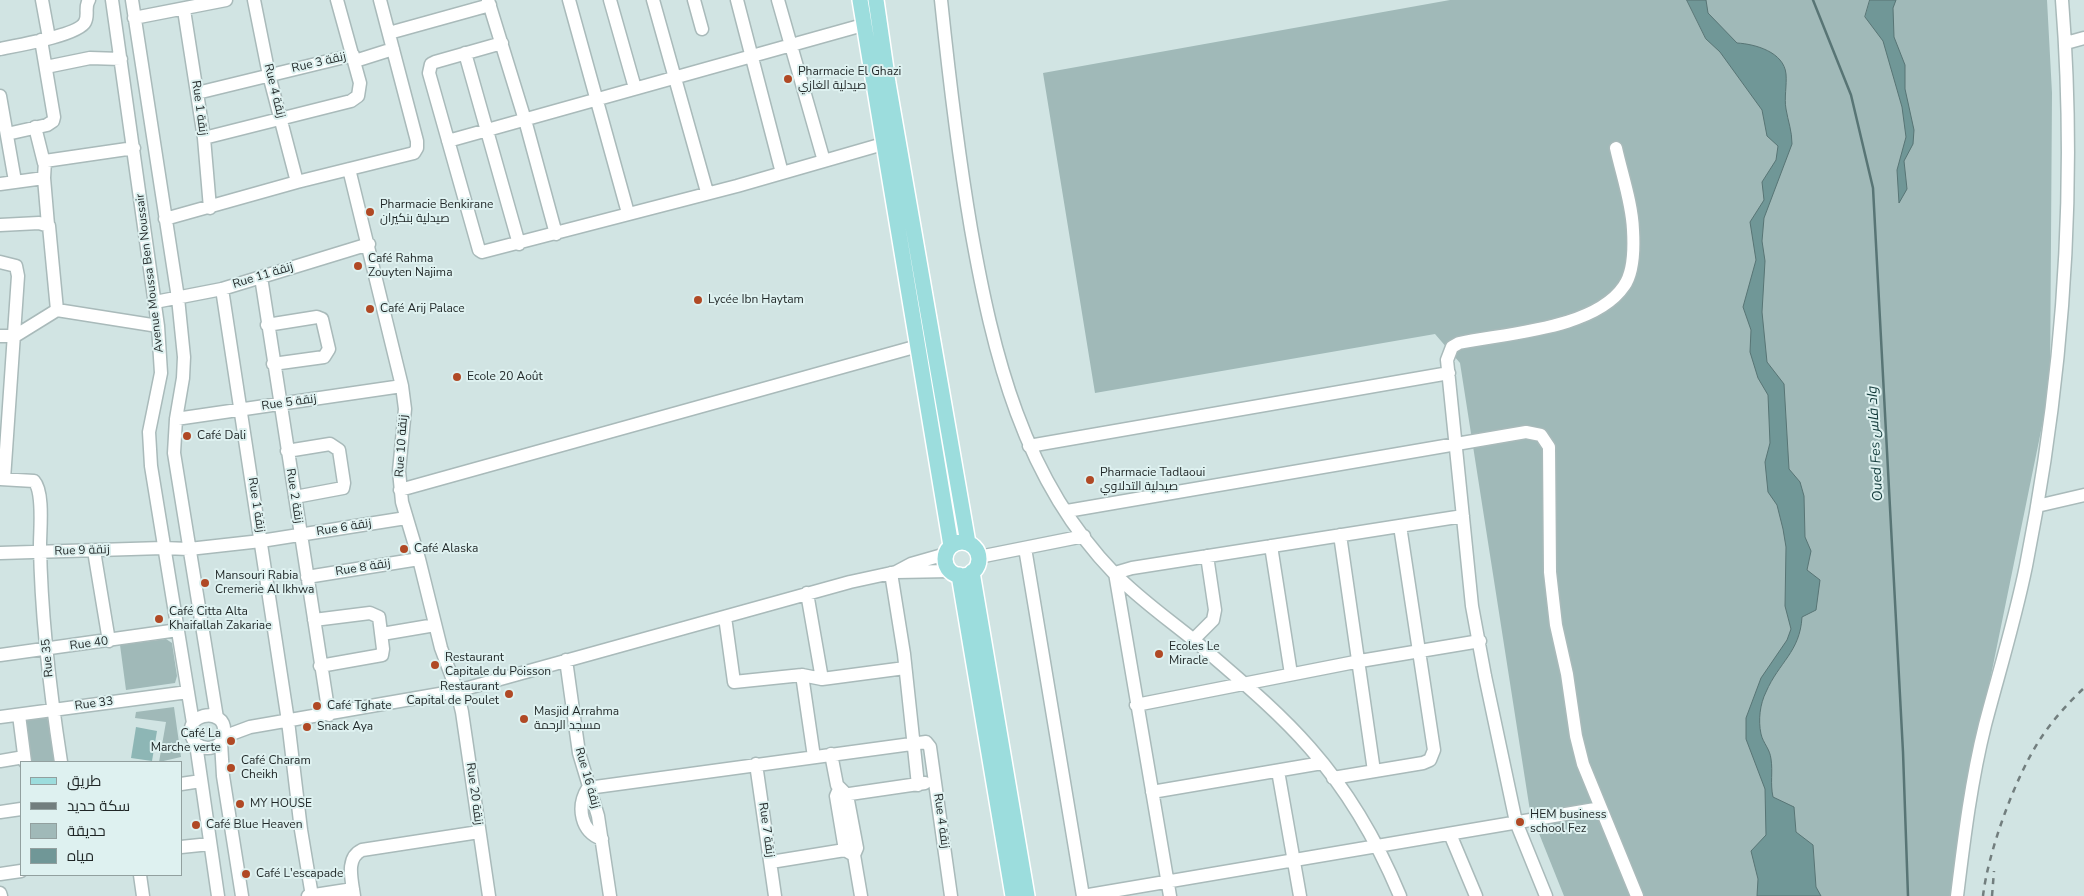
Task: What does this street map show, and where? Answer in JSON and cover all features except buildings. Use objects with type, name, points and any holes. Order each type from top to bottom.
[{"type":"main road","points":[[860,0],[918,346],[948,550],[946,564],[961,573],[1028,896]]},
{"type":"main road","points":[[876,0],[890,92],[968,543]]},
{"type":"main road","points":[[948,550],[962,542],[968,543],[977,551],[978,563],[961,573]]},
{"type":"main road","points":[[961,573],[1013,896]]},
{"type":"street","points":[[7,134],[47,124],[52,122],[54,117],[46,67],[42,0]]},
{"type":"street","name":"Avenue Moussa Ben Noussair","points":[[112,0],[158,326],[161,373],[149,432],[149,452],[193,724]]},
{"type":"street","name":"Avenue Moussa Ben Noussair","points":[[132,0],[178,298],[184,357],[183,378],[176,419],[174,454],[219,720]]},
{"type":"street","name":"Rue 4 زنقة","points":[[254,0],[269,74],[297,182]]},
{"type":"street","points":[[204,138],[281,120],[350,101],[358,96],[360,83],[337,0]]},
{"type":"street","points":[[165,219],[210,208],[297,182],[409,155],[417,148],[380,0]]},
{"type":"street","points":[[569,0],[628,214]]},
{"type":"street","points":[[610,0],[635,88]]},
{"type":"street","points":[[653,0],[707,192]]},
{"type":"street","points":[[694,0],[702,28]]},
{"type":"street","points":[[737,0],[782,173]]},
{"type":"street","points":[[778,0],[824,161]]},
{"type":"street","points":[[941,0],[948,67],[979,273],[991,332],[1012,403],[1029,446],[1052,489],[1084,536],[1115,574],[1245,684],[1284,721],[1322,763],[1377,845],[1400,896]]},
{"type":"street","points":[[1957,896],[1985,727],[2013,627],[2037,506],[2052,414],[2068,214],[2066,44],[2062,0]]},
{"type":"street","points":[[134,18],[184,10],[218,1]]},
{"type":"street","points":[[0,49],[45,39],[84,25],[87,2]]},
{"type":"street","points":[[389,33],[489,3],[525,120],[556,234]]},
{"type":"street","name":"Rue 1 زنقة","points":[[184,10],[204,138],[210,208]]},
{"type":"street","points":[[448,141],[863,25]]},
{"type":"street","points":[[2066,44],[2084,38]]},
{"type":"street","points":[[502,43],[435,62],[430,68],[429,73],[479,250],[486,253],[883,144]]},
{"type":"street","name":"Rue 3 زنقة","points":[[197,93],[269,74],[393,49]]},
{"type":"street","points":[[465,53],[520,244]]},
{"type":"street","points":[[46,67],[90,58],[120,59]]},
{"type":"street","points":[[0,96],[15,181]]},
{"type":"street","points":[[35,127],[44,163],[57,310]]},
{"type":"street","points":[[44,163],[134,148]]},
{"type":"street","points":[[1546,896],[1516,822],[1497,738],[1472,606],[1448,353],[1452,347],[1459,343],[1569,322],[1599,309],[1611,301],[1625,285],[1633,251],[1633,229],[1616,148]]},
{"type":"street","name":"Rue 10 زنقة","points":[[349,169],[369,244],[402,386],[405,421],[399,471],[400,490],[445,661],[457,692]]},
{"type":"street","points":[[0,184],[44,178]]},
{"type":"street","points":[[0,225],[39,223],[49,231]]},
{"type":"street","name":"Rue 11 زنقة","points":[[155,302],[222,289],[369,244]]},
{"type":"street","points":[[0,262],[10,263],[18,268],[15,336],[2,479],[30,480],[37,484],[40,494],[40,552]]},
{"type":"street","name":"Rue 2 زنقة","points":[[261,277],[320,666],[329,714]]},
{"type":"street","name":"Rue 1 زنقة","points":[[222,289],[288,721]]},
{"type":"street","points":[[0,336],[15,336],[57,310],[158,326]]},
{"type":"street","points":[[267,325],[317,317],[322,319],[329,349],[324,357],[274,364]]},
{"type":"street","points":[[400,490],[918,346]]},
{"type":"street","points":[[1029,446],[1449,374]]},
{"type":"street","name":"Rue 5 زنقة","points":[[176,419],[402,386]]},
{"type":"street","points":[[1067,511],[1532,432],[1541,435],[1549,447],[1550,572],[1556,626],[1583,764],[1637,896]]},
{"type":"street","points":[[287,451],[330,444],[339,450],[343,488],[295,497]]},
{"type":"street","points":[[2037,506],[2084,495]]},
{"type":"street","points":[[1115,574],[1132,568],[1463,516]]},
{"type":"street","name":"Rue 6 زنقة","points":[[164,548],[189,549],[262,541],[406,518]]},
{"type":"street","points":[[1333,778],[1423,763],[1430,760],[1434,750],[1421,651],[1400,526]]},
{"type":"street","points":[[1340,535],[1360,661],[1374,771]]},
{"type":"street","points":[[979,557],[1084,536]]},
{"type":"street","points":[[1270,546],[1291,674]]},
{"type":"street","name":"Rue 9 زنقة","points":[[0,553],[164,548]]},
{"type":"street","points":[[1025,548],[1083,896],[1168,880],[1601,808]]},
{"type":"street","points":[[196,744],[201,747],[211,748],[222,740],[250,727],[457,692],[566,660],[893,572],[948,550]]},
{"type":"street","points":[[94,551],[109,641]]},
{"type":"street","name":"Rue 35","points":[[40,552],[47,650],[61,761]]},
{"type":"street","points":[[1193,640],[1213,620],[1215,610],[1207,556]]},
{"type":"street","name":"Rue 8 زنقة","points":[[307,577],[419,559]]},
{"type":"street","points":[[893,572],[961,573]]},
{"type":"street","points":[[893,572],[918,785]]},
{"type":"street","points":[[1115,574],[1170,896]]},
{"type":"street","points":[[807,594],[822,679]]},
{"type":"street","points":[[314,620],[374,613],[379,617],[382,634],[383,652],[379,657],[320,666]]},
{"type":"street","points":[[725,617],[734,682],[802,675],[822,679],[905,668]]},
{"type":"street","points":[[382,634],[435,625]]},
{"type":"street","name":"Rue 40","points":[[0,655],[47,650],[178,630]]},
{"type":"street","points":[[1136,705],[1360,661],[1480,642]]},
{"type":"street","name":"Rue 16 زنقة","points":[[566,660],[579,753],[598,816],[610,896]]},
{"type":"street","points":[[802,675],[814,757]]},
{"type":"street","name":"Rue 33","points":[[0,717],[188,692]]},
{"type":"street","name":"Rue 20 زنقة","points":[[457,692],[489,896]]},
{"type":"street","points":[[0,761],[24,760],[19,715]]},
{"type":"street","points":[[218,896],[196,744],[191,734],[193,724],[206,715],[250,727]]},
{"type":"street","points":[[219,720],[224,732],[222,740],[223,776],[242,896]]},
{"type":"street","points":[[288,721],[301,830],[312,896]]},
{"type":"street","points":[[588,788],[912,742]]},
{"type":"street","name":"Rue 4 زنقة","points":[[912,742],[926,742],[930,747],[951,896]]},
{"type":"street","points":[[831,754],[841,793],[861,896]]},
{"type":"street","points":[[1152,792],[1322,763]]},
{"type":"street","name":"Rue 7 زنقة","points":[[756,764],[775,896]]},
{"type":"street","points":[[1278,771],[1300,896]]},
{"type":"street","points":[[182,784],[201,781]]},
{"type":"street","points":[[841,793],[918,785],[935,781]]},
{"type":"street","points":[[0,812],[20,809]]},
{"type":"street","points":[[308,896],[354,892],[351,859],[362,850],[479,832]]},
{"type":"street","points":[[1450,834],[1476,896]]},
{"type":"street","points":[[182,847],[210,844]]},
{"type":"street","points":[[771,862],[852,851]]},
{"type":"street","points":[[0,874],[20,871]]},
{"type":"street","points":[[140,876],[144,896]]},
{"type":"green space","points":[[1450,0],[2047,0],[2052,93],[2050,387],[1989,685],[1953,896],[1564,896],[1530,811],[1460,363],[1435,334],[1095,393],[1043,73]]},
{"type":"green space","points":[[166,639],[172,643],[177,676],[175,683],[126,690],[120,645]]},
{"type":"green space","points":[[174,707],[181,757],[159,761],[166,722],[135,718],[136,712]]},
{"type":"green space","points":[[47,716],[56,761],[30,761],[25,723],[29,719]]},
{"type":"shaded area","points":[[136,727],[157,731],[152,761],[131,758]]},
{"type":"water","points":[[1687,0],[1706,0],[1708,13],[1737,43],[1760,47],[1768,51],[1780,60],[1786,74],[1785,105],[1792,144],[1764,218],[1762,241],[1765,261],[1762,312],[1767,362],[1784,384],[1789,469],[1800,482],[1804,496],[1805,537],[1811,551],[1807,570],[1820,580],[1816,610],[1802,617],[1793,648],[1771,682],[1764,697],[1760,712],[1760,729],[1772,764],[1773,797],[1794,807],[1796,832],[1813,845],[1816,887],[1821,896],[1757,896],[1758,879],[1751,851],[1766,835],[1765,789],[1746,739],[1746,718],[1761,678],[1787,640],[1791,629],[1785,606],[1786,547],[1777,505],[1768,492],[1765,462],[1770,443],[1768,395],[1758,378],[1750,352],[1751,330],[1743,307],[1756,260],[1750,222],[1764,200],[1762,182],[1776,160],[1778,146],[1767,136],[1762,110],[1720,52],[1706,39]]},
{"type":"water","points":[[1870,0],[1896,0],[1893,8],[1894,37],[1905,65],[1905,89],[1914,130],[1913,144],[1904,161],[1907,189],[1899,203],[1897,170],[1906,137],[1902,107],[1883,41],[1865,17]]},
{"type":"waterway","name":"Oued Fes واد فاس","points":[[1813,0],[1851,95],[1873,188],[1903,752],[1908,896]]},
{"type":"railway","points":[[1983,896],[1990,858],[2004,816],[2030,756],[2049,727],[2084,688]]},
{"type":"railway","points":[[1992,896],[1994,871]]},
{"type":"place","name":"Pharmacie El Ghazi صيدلية الغازي","points":[[788,79]]},
{"type":"place","name":"Pharmacie Benkirane صيدلية بنكيران","points":[[370,212]]},
{"type":"place","name":"Café Rahma Zouyten Najima","points":[[358,266]]},
{"type":"place","name":"Lycée Ibn Haytam","points":[[698,300]]},
{"type":"place","name":"Café Arij Palace","points":[[370,309]]},
{"type":"place","name":"Ecole 20 Août","points":[[457,377]]},
{"type":"place","name":"Café Dali","points":[[187,436]]},
{"type":"place","name":"Pharmacie Tadlaoui صيدلية التدلاوي","points":[[1090,480]]},
{"type":"place","name":"Café Alaska","points":[[404,549]]},
{"type":"place","name":"Mansouri Rabia Cremerie Al Ikhwa","points":[[205,583]]},
{"type":"place","name":"Café Citta Alta Khaifallah Zakariae","points":[[159,619]]},
{"type":"place","name":"Ecoles Le Miracle","points":[[1159,654]]},
{"type":"place","name":"Restaurant Capitale du Poisson","points":[[435,665]]},
{"type":"place","name":"Restaurant Capital de Poulet","points":[[509,694]]},
{"type":"place","name":"Café Tghate","points":[[317,706]]},
{"type":"place","name":"Masjid Arrahma مسجد الرحمة","points":[[524,719]]},
{"type":"place","name":"Snack Aya","points":[[307,727]]},
{"type":"place","name":"Café La Marche verte","points":[[231,741]]},
{"type":"place","name":"Café Charam Cheikh","points":[[231,768]]},
{"type":"place","name":"MY HOUSE","points":[[240,804]]},
{"type":"place","name":"HEM business school Fez","points":[[1520,822]]},
{"type":"place","name":"Café Blue Heaven","points":[[196,825]]},
{"type":"place","name":"Café L'escapade","points":[[246,874]]}]
